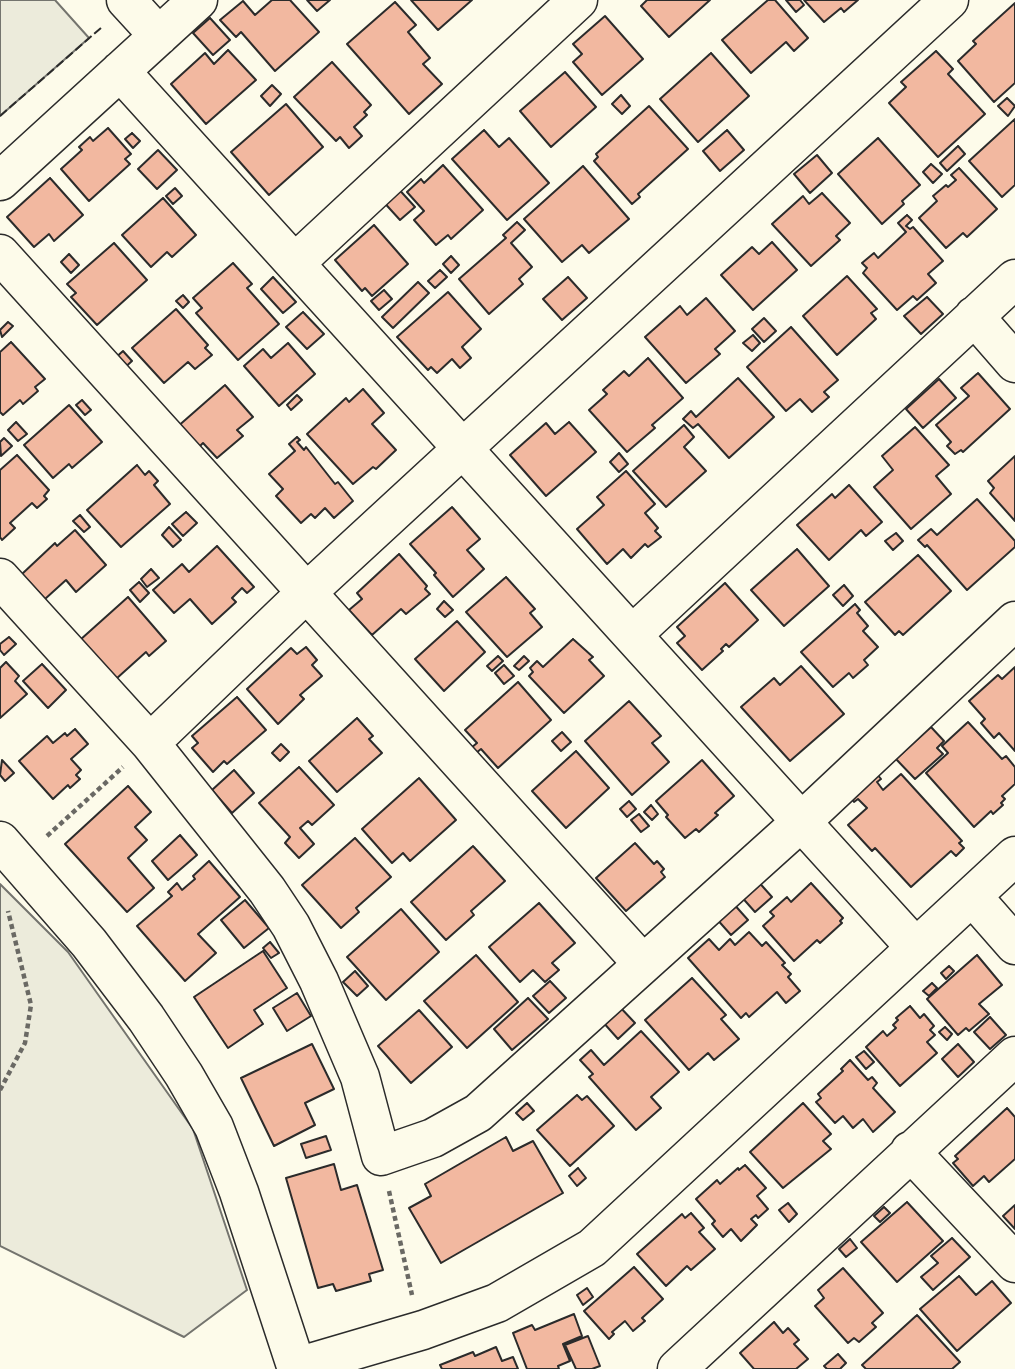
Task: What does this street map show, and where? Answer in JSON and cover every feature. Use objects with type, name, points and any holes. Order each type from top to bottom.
[{"type":"street","points":[[126,0],[159,36]]},
{"type":"street","points":[[0,181],[198,0]]},
{"type":"street","points":[[295,263],[578,0]]},
{"type":"street","points":[[150,743],[307,592],[949,0]]},
{"type":"street","points":[[120,71],[916,948]]},
{"type":"street","points":[[0,254],[643,964]]},
{"type":"street","points":[[632,635],[1015,279]]},
{"type":"street","points":[[974,316],[1015,363]]},
{"type":"street","points":[[0,578],[150,743],[267,890],[291,926],[320,981],[360,1077],[381,1156],[433,1138],[478,1113],[802,822],[1015,621]]},
{"type":"street","points":[[0,841],[89,943],[146,1018],[214,1127],[239,1192],[297,1368],[424,1330],[497,1303],[592,1248],[1015,856]]},
{"type":"street","points":[[972,896],[1015,946]]},
{"type":"street","points":[[677,1369],[1015,1056]]},
{"type":"street","points":[[910,1151],[1015,1263]]},
{"type":"path","points":[[41,842],[150,743]]},
{"type":"path","points":[[0,1090],[25,1042],[31,1005],[7,902]]},
{"type":"path","points":[[381,1156],[414,1302]]},
{"type":"shaded area","points":[[0,0],[55,0],[89,38],[0,116]]},
{"type":"shaded area","points":[[0,884],[68,952],[193,1129],[247,1290],[184,1337],[0,1246]]},
{"type":"building","points":[[272,0],[290,0],[319,32],[275,71],[241,32],[236,37],[220,20],[243,1],[255,15]]},
{"type":"building","points":[[307,0],[330,0],[317,11]]},
{"type":"building","points":[[411,0],[472,0],[438,30]]},
{"type":"building","points":[[647,0],[710,0],[669,37],[641,6]]},
{"type":"building","points":[[768,0],[775,0],[808,38],[794,51],[786,42],[751,73],[722,40]]},
{"type":"building","points":[[786,0],[800,0],[804,5],[796,12]]},
{"type":"building","points":[[804,0],[858,0],[844,12],[841,8],[824,22]]},
{"type":"building","points":[[395,2],[416,25],[408,32],[430,58],[423,64],[442,84],[409,114],[347,44]]},
{"type":"building","points":[[1015,3],[1015,83],[994,102],[958,61],[976,44],[973,41]]},
{"type":"building","points":[[605,16],[643,59],[602,95],[573,62],[582,54],[573,44]]},
{"type":"building","points":[[210,18],[230,40],[213,55],[193,33]]},
{"type":"building","points":[[228,50],[256,80],[206,124],[171,84],[205,53],[214,64]]},
{"type":"building","points":[[936,51],[953,69],[948,74],[985,114],[938,157],[889,103],[906,87],[901,82]]},
{"type":"building","points":[[711,53],[749,96],[698,142],[660,99]]},
{"type":"building","points":[[332,62],[371,105],[364,112],[367,115],[354,127],[362,136],[349,148],[340,137],[336,141],[294,97]]},
{"type":"building","points":[[565,72],[596,107],[551,147],[520,111]]},
{"type":"building","points":[[272,85],[281,94],[270,106],[261,96]]},
{"type":"building","points":[[621,95],[630,106],[622,114],[612,104]]},
{"type":"building","points":[[1007,98],[1015,106],[1008,116],[998,106]]},
{"type":"building","points":[[286,104],[323,147],[269,195],[231,152]]},
{"type":"building","points":[[649,106],[688,149],[638,194],[640,197],[632,204],[594,161],[598,157],[596,154]]},
{"type":"building","points":[[1015,119],[1015,185],[1002,197],[969,161]]},
{"type":"building","points":[[108,128],[131,154],[125,159],[130,164],[89,201],[61,169],[82,150],[79,147],[90,137],[93,141]]},
{"type":"building","points":[[484,130],[499,147],[509,138],[549,183],[507,220],[452,159]]},
{"type":"building","points":[[727,130],[744,150],[720,171],[703,151]]},
{"type":"building","points":[[132,133],[140,141],[133,148],[125,139]]},
{"type":"building","points":[[878,138],[920,185],[882,224],[838,174]]},
{"type":"building","points":[[958,146],[965,154],[947,171],[940,163]]},
{"type":"building","points":[[158,150],[177,170],[157,189],[138,169]]},
{"type":"building","points":[[817,155],[832,173],[810,193],[794,174]]},
{"type":"building","points":[[931,164],[942,174],[933,183],[923,172]]},
{"type":"building","points":[[443,165],[483,210],[451,239],[448,235],[436,245],[414,220],[424,211],[407,192],[421,179],[424,183]]},
{"type":"building","points":[[583,166],[629,219],[589,253],[582,245],[562,262],[524,219]]},
{"type":"building","points":[[959,168],[997,209],[967,237],[963,233],[946,248],[919,218],[937,201],[933,196],[956,180],[951,175]]},
{"type":"building","points":[[50,178],[83,215],[54,241],[49,234],[34,247],[7,217]]},
{"type":"building","points":[[395,185],[415,207],[400,220],[380,198]]},
{"type":"building","points":[[175,188],[182,196],[173,204],[166,196]]},
{"type":"building","points":[[822,193],[850,223],[836,236],[840,240],[811,266],[772,224],[803,196],[809,204]]},
{"type":"building","points":[[163,198],[196,235],[172,257],[167,252],[151,267],[122,235]]},
{"type":"building","points":[[907,215],[912,220],[906,226],[910,229],[913,227],[943,261],[928,274],[936,283],[917,300],[913,296],[897,310],[863,273],[867,268],[862,263],[874,253],[878,258],[906,232],[898,223]]},
{"type":"building","points":[[517,222],[525,230],[511,243],[532,267],[519,279],[523,284],[489,314],[459,279],[506,238],[503,235]]},
{"type":"building","points":[[374,225],[408,264],[372,296],[365,288],[362,291],[335,260]]},
{"type":"building","points":[[772,242],[797,270],[753,310],[721,275],[752,247],[759,254]]},
{"type":"building","points":[[114,243],[147,280],[97,325],[71,297],[76,293],[67,284]]},
{"type":"building","points":[[69,254],[79,265],[71,273],[61,262]]},
{"type":"building","points":[[451,256],[459,265],[451,273],[443,264]]},
{"type":"building","points":[[233,263],[252,284],[247,288],[279,324],[238,360],[196,313],[202,308],[193,298]]},
{"type":"building","points":[[440,270],[447,277],[435,288],[428,281]]},
{"type":"building","points":[[847,276],[877,309],[871,313],[876,319],[837,355],[803,316]]},
{"type":"building","points":[[273,277],[296,302],[283,313],[261,289]]},
{"type":"building","points":[[568,277],[587,298],[562,320],[543,299]]},
{"type":"building","points":[[418,282],[429,293],[393,328],[382,317]]},
{"type":"building","points":[[384,290],[392,299],[379,310],[371,301]]},
{"type":"building","points":[[448,292],[481,329],[462,347],[471,358],[460,368],[452,359],[437,373],[431,367],[428,370],[397,337]]},
{"type":"building","points":[[183,295],[189,302],[183,308],[176,301]]},
{"type":"building","points":[[927,297],[943,314],[921,334],[904,316]]},
{"type":"building","points":[[706,298],[735,331],[715,349],[720,354],[686,383],[645,337],[680,306],[687,315]]},
{"type":"building","points":[[176,309],[208,345],[205,348],[212,355],[195,369],[188,362],[164,383],[132,348]]},
{"type":"building","points":[[303,312],[324,334],[307,349],[286,327]]},
{"type":"building","points":[[764,318],[776,331],[764,342],[752,329]]},
{"type":"building","points":[[8,322],[13,326],[2,337],[0,330]]},
{"type":"building","points":[[791,327],[838,380],[824,392],[829,397],[812,412],[800,399],[786,411],[747,367]]},
{"type":"building","points":[[753,335],[760,343],[752,351],[743,343]]},
{"type":"building","points":[[11,342],[45,379],[35,387],[38,391],[23,404],[20,400],[3,415],[0,412],[0,352]]},
{"type":"building","points":[[288,343],[315,374],[279,406],[244,366],[263,349],[271,358]]},
{"type":"building","points":[[123,351],[132,361],[122,370],[113,360]]},
{"type":"building","points":[[648,358],[683,398],[652,425],[655,428],[627,452],[589,410],[607,394],[603,390],[624,371],[629,376]]},
{"type":"building","points":[[978,373],[1010,409],[963,452],[961,450],[955,454],[947,446],[951,442],[936,425],[969,396],[961,388]]},
{"type":"building","points":[[738,378],[774,417],[729,458],[698,424],[693,428],[683,419],[691,411],[696,417]]},
{"type":"building","points":[[939,379],[956,398],[923,428],[906,409]]},
{"type":"building","points":[[225,385],[253,417],[237,430],[243,436],[217,458],[203,443],[196,450],[176,428]]},
{"type":"building","points":[[363,389],[384,413],[372,424],[396,450],[376,469],[373,467],[353,484],[307,434],[346,398],[349,402]]},
{"type":"building","points":[[297,395],[302,400],[291,410],[287,405]]},
{"type":"building","points":[[82,400],[91,410],[85,415],[76,405]]},
{"type":"building","points":[[69,405],[102,442],[72,468],[69,464],[53,478],[24,445]]},
{"type":"building","points":[[16,422],[27,434],[18,441],[8,430]]},
{"type":"building","points":[[569,422],[596,452],[546,496],[510,455],[546,423],[555,434]]},
{"type":"building","points":[[684,425],[694,437],[684,447],[706,471],[666,507],[633,471]]},
{"type":"building","points":[[915,427],[949,465],[936,476],[951,494],[911,529],[874,487],[893,470],[882,456]]},
{"type":"building","points":[[297,437],[300,440],[297,442],[304,450],[306,447],[335,484],[338,482],[353,501],[334,518],[325,508],[315,518],[311,514],[301,523],[276,496],[283,489],[269,474],[295,451],[289,444]]},
{"type":"building","points":[[4,438],[12,446],[1,456],[0,442]]},
{"type":"building","points":[[619,453],[628,464],[619,472],[610,462]]},
{"type":"building","points":[[17,455],[49,490],[44,496],[47,499],[37,508],[32,503],[10,523],[15,528],[2,540],[0,470]]},
{"type":"building","points":[[1015,456],[1015,521],[990,493],[994,488],[988,481]]},
{"type":"building","points":[[137,465],[145,475],[149,471],[158,481],[154,485],[170,504],[121,547],[87,510]]},
{"type":"building","points":[[626,471],[655,504],[645,513],[658,528],[655,531],[661,537],[648,547],[645,544],[631,558],[623,549],[607,564],[577,529],[604,505],[597,497]]},
{"type":"building","points":[[849,485],[882,522],[866,536],[861,530],[829,560],[797,525],[832,494],[835,498]]},
{"type":"building","points":[[977,499],[1015,541],[1015,547],[967,590],[927,545],[925,547],[918,540],[931,529],[937,535]]},
{"type":"building","points":[[452,507],[480,539],[467,550],[484,569],[453,597],[410,544]]},
{"type":"building","points":[[186,512],[197,523],[183,536],[172,524]]},
{"type":"building","points":[[80,515],[90,527],[84,532],[73,521]]},
{"type":"building","points":[[169,527],[181,540],[173,547],[162,535]]},
{"type":"building","points":[[75,530],[106,565],[76,592],[66,580],[45,599],[22,574],[55,543],[57,546]]},
{"type":"building","points":[[896,533],[903,541],[893,550],[885,541]]},
{"type":"building","points":[[217,546],[254,587],[247,593],[242,588],[232,598],[236,602],[212,624],[190,599],[174,613],[153,590],[182,564],[189,572]]},
{"type":"building","points":[[797,549],[829,586],[784,626],[751,590]]},
{"type":"building","points":[[399,554],[427,586],[425,589],[430,594],[406,614],[401,609],[372,635],[349,610],[362,599],[357,593]]},
{"type":"building","points":[[918,555],[951,591],[903,635],[899,631],[895,635],[865,602]]},
{"type":"building","points":[[151,569],[159,578],[147,587],[141,579]]},
{"type":"building","points":[[506,577],[535,609],[530,613],[542,627],[507,657],[466,612]]},
{"type":"building","points":[[139,582],[149,593],[140,602],[130,590]]},
{"type":"building","points":[[725,583],[758,620],[729,647],[726,644],[721,649],[723,651],[702,670],[677,643],[685,636],[677,627]]},
{"type":"building","points":[[844,585],[853,596],[843,606],[833,595]]},
{"type":"building","points":[[128,597],[166,641],[149,656],[146,652],[116,679],[80,640]]},
{"type":"building","points":[[444,601],[453,610],[445,617],[437,609]]},
{"type":"building","points":[[855,604],[860,610],[857,613],[868,626],[863,631],[878,647],[864,660],[868,665],[853,678],[849,673],[833,687],[801,652]]},
{"type":"building","points":[[457,621],[485,652],[444,691],[415,659]]},
{"type":"building","points":[[9,637],[16,644],[4,655],[0,644]]},
{"type":"building","points":[[573,639],[593,657],[589,660],[604,676],[564,713],[529,676],[533,672],[530,668],[537,661],[543,667]]},
{"type":"building","points":[[306,647],[317,660],[312,665],[322,676],[300,695],[304,699],[278,724],[247,689],[291,648],[297,654]]},
{"type":"building","points":[[498,656],[503,661],[492,671],[487,666]]},
{"type":"building","points":[[524,656],[529,661],[519,670],[514,666]]},
{"type":"building","points":[[6,662],[19,676],[15,681],[27,694],[0,718],[0,668]]},
{"type":"building","points":[[42,664],[66,690],[48,708],[23,681]]},
{"type":"building","points":[[504,665],[514,676],[504,684],[495,673]]},
{"type":"building","points":[[801,666],[844,714],[790,761],[741,707],[774,678],[780,685]]},
{"type":"building","points":[[1015,667],[1015,751],[999,733],[994,738],[981,723],[985,719],[969,701],[998,675],[1002,679]]},
{"type":"building","points":[[518,682],[551,720],[498,768],[481,749],[476,753],[471,748],[477,743],[465,730]]},
{"type":"building","points":[[237,697],[266,730],[227,764],[224,761],[213,772],[192,748],[198,743],[192,736]]},
{"type":"building","points":[[629,701],[661,736],[652,743],[669,762],[632,795],[585,741]]},
{"type":"building","points":[[357,718],[373,736],[369,739],[382,753],[337,792],[309,761]]},
{"type":"building","points":[[968,722],[1002,759],[1006,756],[1015,767],[1015,784],[1002,796],[1005,799],[1001,803],[1003,805],[993,814],[991,811],[974,827],[926,773],[948,753],[942,746]]},
{"type":"building","points":[[931,727],[944,741],[937,748],[943,754],[915,779],[896,759]]},
{"type":"building","points":[[75,729],[88,744],[71,759],[81,770],[76,775],[80,779],[70,788],[68,785],[53,799],[19,761],[47,736],[53,743]]},
{"type":"building","points":[[562,732],[571,742],[561,751],[552,741]]},
{"type":"building","points":[[281,744],[289,752],[280,761],[272,753]]},
{"type":"building","points":[[576,751],[609,788],[566,828],[532,791]]},
{"type":"building","points":[[2,760],[14,773],[5,781],[0,775]]},
{"type":"building","points":[[702,760],[734,796],[699,832],[696,829],[685,838],[656,801]]},
{"type":"building","points":[[299,767],[334,805],[312,825],[308,821],[300,828],[314,844],[299,858],[285,843],[290,837],[259,803]]},
{"type":"building","points":[[234,770],[254,793],[232,813],[212,790]]},
{"type":"building","points":[[877,774],[881,779],[877,782],[883,790],[901,774],[962,841],[959,843],[964,848],[956,856],[951,851],[911,887],[875,848],[872,851],[848,825],[867,808],[858,799],[854,802],[851,798]]},
{"type":"building","points":[[419,778],[456,820],[410,861],[403,853],[392,863],[362,829]]},
{"type":"building","points":[[128,786],[151,812],[135,827],[147,840],[128,858],[154,888],[127,912],[65,844]]},
{"type":"building","points":[[629,801],[636,809],[627,817],[620,809]]},
{"type":"building","points":[[651,805],[658,814],[652,820],[644,812]]},
{"type":"building","points":[[639,814],[649,826],[641,832],[631,820]]},
{"type":"building","points":[[180,835],[197,855],[168,880],[152,861]]},
{"type":"building","points":[[355,838],[391,877],[356,908],[359,912],[341,928],[302,885]]},
{"type":"building","points":[[635,843],[654,864],[657,861],[664,869],[661,872],[665,877],[626,911],[596,878]]},
{"type":"building","points":[[473,846],[505,881],[471,911],[474,915],[446,940],[411,902]]},
{"type":"building","points":[[209,861],[240,897],[198,934],[216,953],[185,981],[137,926],[172,896],[168,892],[177,883],[182,890]]},
{"type":"building","points":[[756,879],[772,897],[755,912],[739,894]]},
{"type":"building","points":[[811,883],[843,918],[840,921],[842,923],[820,943],[817,940],[794,961],[763,926],[774,916],[770,912],[787,897],[791,902]]},
{"type":"building","points":[[245,900],[269,928],[244,948],[221,920]]},
{"type":"building","points":[[732,902],[748,920],[731,935],[715,917]]},
{"type":"building","points":[[539,903],[575,943],[552,963],[559,970],[545,982],[533,970],[520,982],[489,947]]},
{"type":"building","points":[[401,909],[439,952],[386,1000],[347,957]]},
{"type":"building","points":[[749,932],[762,946],[766,942],[785,963],[782,965],[791,974],[788,977],[800,991],[786,1003],[777,992],[749,1017],[746,1013],[741,1018],[688,958],[709,939],[719,950],[730,939],[735,945]]},
{"type":"building","points":[[270,942],[279,953],[271,958],[263,948]]},
{"type":"building","points":[[263,951],[287,988],[254,1010],[263,1024],[228,1048],[194,997]]},
{"type":"building","points":[[476,955],[518,1002],[467,1048],[424,1001]]},
{"type":"building","points":[[977,955],[1002,985],[979,1004],[989,1014],[969,1031],[966,1028],[958,1035],[927,999]]},
{"type":"building","points":[[949,966],[954,971],[946,979],[941,973]]},
{"type":"building","points":[[355,971],[368,986],[357,996],[343,982]]},
{"type":"building","points":[[692,978],[726,1015],[721,1019],[739,1039],[714,1060],[708,1053],[689,1070],[645,1020]]},
{"type":"building","points":[[550,981],[566,998],[549,1013],[533,996]]},
{"type":"building","points":[[932,983],[937,988],[929,996],[923,991]]},
{"type":"building","points":[[297,993],[311,1016],[287,1031],[273,1008]]},
{"type":"building","points":[[528,998],[548,1019],[512,1050],[494,1029]]},
{"type":"building","points":[[619,1006],[635,1023],[618,1039],[602,1021]]},
{"type":"building","points":[[910,1006],[920,1018],[924,1014],[934,1026],[930,1030],[935,1035],[927,1042],[937,1053],[900,1086],[866,1047],[883,1031],[887,1036],[896,1028],[893,1025],[898,1020],[896,1018]]},
{"type":"building","points":[[419,1010],[452,1047],[411,1083],[378,1046]]},
{"type":"building","points":[[990,1017],[1006,1035],[990,1049],[974,1032]]},
{"type":"building","points":[[945,1027],[952,1034],[947,1040],[939,1032]]},
{"type":"building","points":[[641,1031],[679,1072],[651,1097],[661,1108],[636,1130],[589,1077],[593,1074],[580,1060],[591,1050],[604,1065]]},
{"type":"building","points":[[312,1044],[334,1089],[305,1103],[315,1125],[274,1146],[241,1078]]},
{"type":"building","points":[[958,1044],[974,1062],[958,1077],[942,1059]]},
{"type":"building","points":[[864,1051],[874,1062],[866,1069],[856,1057]]},
{"type":"building","points":[[850,1060],[868,1080],[872,1077],[877,1083],[873,1088],[895,1112],[873,1132],[863,1119],[853,1128],[843,1116],[835,1123],[816,1102],[821,1098],[818,1094],[843,1071],[841,1069]]},
{"type":"building","points":[[577,1095],[582,1100],[587,1096],[614,1126],[570,1166],[537,1130]]},
{"type":"building","points":[[527,1103],[534,1111],[523,1120],[516,1113]]},
{"type":"building","points":[[803,1103],[831,1134],[823,1141],[831,1149],[783,1188],[750,1152]]},
{"type":"building","points":[[1007,1108],[1015,1117],[1015,1159],[989,1182],[984,1176],[973,1186],[953,1163],[958,1159],[955,1156]]},
{"type":"building","points":[[326,1136],[331,1150],[306,1158],[301,1144]]},
{"type":"building","points":[[506,1137],[513,1151],[533,1141],[563,1193],[441,1263],[409,1208],[431,1196],[425,1184]]},
{"type":"building","points":[[334,1164],[341,1190],[357,1185],[383,1270],[369,1274],[371,1281],[336,1291],[333,1284],[318,1288],[286,1178]]},
{"type":"building","points":[[745,1165],[766,1188],[757,1196],[768,1209],[758,1218],[756,1215],[751,1219],[757,1225],[741,1241],[731,1229],[723,1237],[712,1224],[715,1221],[696,1199],[717,1180],[720,1184]]},
{"type":"building","points":[[578,1168],[586,1178],[577,1186],[569,1176]]},
{"type":"building","points":[[907,1202],[943,1241],[897,1282],[861,1242]]},
{"type":"building","points":[[788,1203],[797,1214],[789,1222],[779,1210]]},
{"type":"building","points":[[1015,1205],[1015,1229],[1003,1216]]},
{"type":"building","points":[[884,1207],[890,1213],[880,1222],[874,1216]]},
{"type":"building","points":[[691,1213],[704,1228],[699,1232],[715,1249],[691,1270],[687,1266],[666,1286],[637,1254],[682,1214],[685,1218]]},
{"type":"building","points":[[952,1238],[970,1257],[933,1290],[921,1277],[938,1263],[931,1256]]},
{"type":"building","points":[[850,1239],[857,1248],[846,1257],[839,1249]]},
{"type":"building","points":[[634,1267],[663,1299],[642,1318],[645,1321],[633,1331],[625,1321],[612,1332],[614,1334],[609,1339],[584,1311]]},
{"type":"building","points":[[843,1268],[883,1313],[872,1323],[876,1327],[859,1342],[854,1338],[848,1343],[815,1306],[824,1298],[818,1290]]},
{"type":"building","points":[[959,1276],[976,1295],[992,1281],[1011,1303],[957,1351],[920,1309]]},
{"type":"building","points":[[587,1288],[593,1297],[583,1305],[577,1295]]},
{"type":"building","points":[[574,1314],[582,1336],[563,1344],[570,1361],[558,1366],[559,1369],[527,1369],[513,1333],[532,1325],[535,1330]]},
{"type":"building","points":[[917,1315],[960,1362],[952,1369],[866,1369],[862,1365]]},
{"type":"building","points":[[774,1322],[783,1333],[788,1328],[799,1340],[794,1344],[808,1359],[796,1369],[754,1369],[740,1353]]},
{"type":"building","points":[[588,1336],[600,1366],[576,1369],[565,1345]]},
{"type":"building","points":[[496,1347],[502,1361],[513,1357],[518,1369],[442,1369],[440,1365],[473,1352],[475,1356]]},
{"type":"building","points":[[838,1354],[846,1363],[840,1369],[827,1369],[824,1366]]},
{"type":"fence","points":[[0,116],[102,27]]}]
